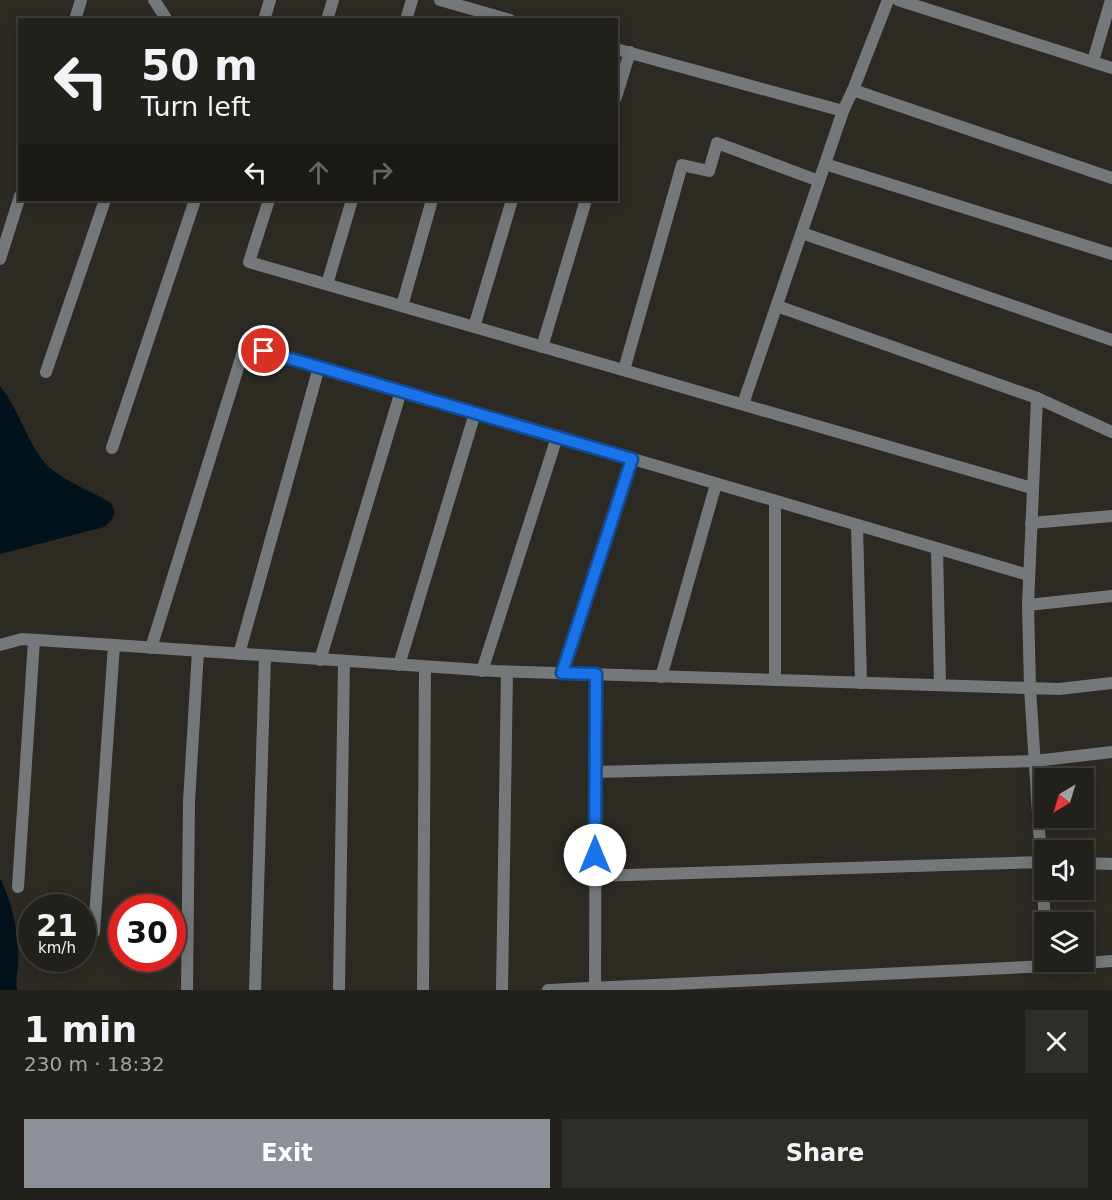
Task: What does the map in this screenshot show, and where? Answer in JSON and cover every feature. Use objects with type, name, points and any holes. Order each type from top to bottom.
[{"type":"street","points":[[76,18],[81,0]]},
{"type":"street","points":[[154,0],[166,18]]},
{"type":"street","points":[[265,18],[270,0]]},
{"type":"street","points":[[328,18],[333,0]]},
{"type":"street","points":[[407,18],[412,0]]},
{"type":"street","points":[[440,0],[485,16]]},
{"type":"street","points":[[743,404],[843,111],[888,0]]},
{"type":"street","points":[[898,0],[1112,68]]},
{"type":"street","points":[[1093,62],[1111,0]]},
{"type":"street","points":[[618,49],[843,111]]},
{"type":"street","points":[[618,91],[630,52]]},
{"type":"street","points":[[853,90],[1112,178]]},
{"type":"street","points":[[624,370],[682,165],[709,171],[717,143],[819,181]]},
{"type":"street","points":[[825,164],[1112,254]]},
{"type":"street","points":[[0,259],[18,201]]},
{"type":"street","points":[[46,372],[105,201]]},
{"type":"street","points":[[112,448],[195,201]]},
{"type":"street","points":[[269,201],[249,262],[1032,488]]},
{"type":"street","points":[[327,284],[352,201]]},
{"type":"street","points":[[402,306],[432,201]]},
{"type":"street","points":[[474,327],[512,201]]},
{"type":"street","points":[[542,347],[586,201]]},
{"type":"street","points":[[802,233],[1112,339]]},
{"type":"street","points":[[777,306],[1037,398],[1112,432]]},
{"type":"street","points":[[151,648],[245,345],[1028,575]]},
{"type":"street","points":[[239,654],[319,367]]},
{"type":"street","points":[[320,660],[401,391]]},
{"type":"street","points":[[1037,398],[1028,605],[1030,688],[1041,840]]},
{"type":"street","points":[[399,665],[475,413]]},
{"type":"street","points":[[482,670],[557,437]]},
{"type":"street","points":[[562,673],[632,459]]},
{"type":"street","points":[[661,676],[716,484]]},
{"type":"street","points":[[775,501],[775,680]]},
{"type":"street","points":[[1030,524],[1112,516]]},
{"type":"street","points":[[857,525],[861,683]]},
{"type":"street","points":[[937,549],[940,685]]},
{"type":"street","points":[[1028,605],[1112,596]]},
{"type":"street","points":[[0,645],[22,639],[507,672],[1059,689],[1112,683]]},
{"type":"street","points":[[18,887],[34,640]]},
{"type":"street","points":[[96,903],[114,645]]},
{"type":"street","points":[[187,990],[189,802],[198,651]]},
{"type":"street","points":[[255,990],[265,656]]},
{"type":"street","points":[[339,988],[345,661]]},
{"type":"street","points":[[423,990],[425,667]]},
{"type":"street","points":[[502,990],[507,672]]},
{"type":"street","points":[[595,989],[596,674]]},
{"type":"street","points":[[595,772],[1035,761],[1112,752]]},
{"type":"street","points":[[594,876],[1034,862]]},
{"type":"street","points":[[1094,863],[1112,864]]},
{"type":"street","points":[[1094,962],[1112,961]]},
{"type":"street","points":[[548,990],[1034,965]]},
{"type":"water","points":[[0,386],[12,403],[35,449],[48,466],[64,478],[111,503],[115,512],[112,520],[104,527],[0,554]]},
{"type":"water","points":[[0,878],[11,906],[18,960],[17,990],[0,990]]},
{"type":"route","points":[[264,351],[632,459],[562,673],[596,674],[595,855]]}]
